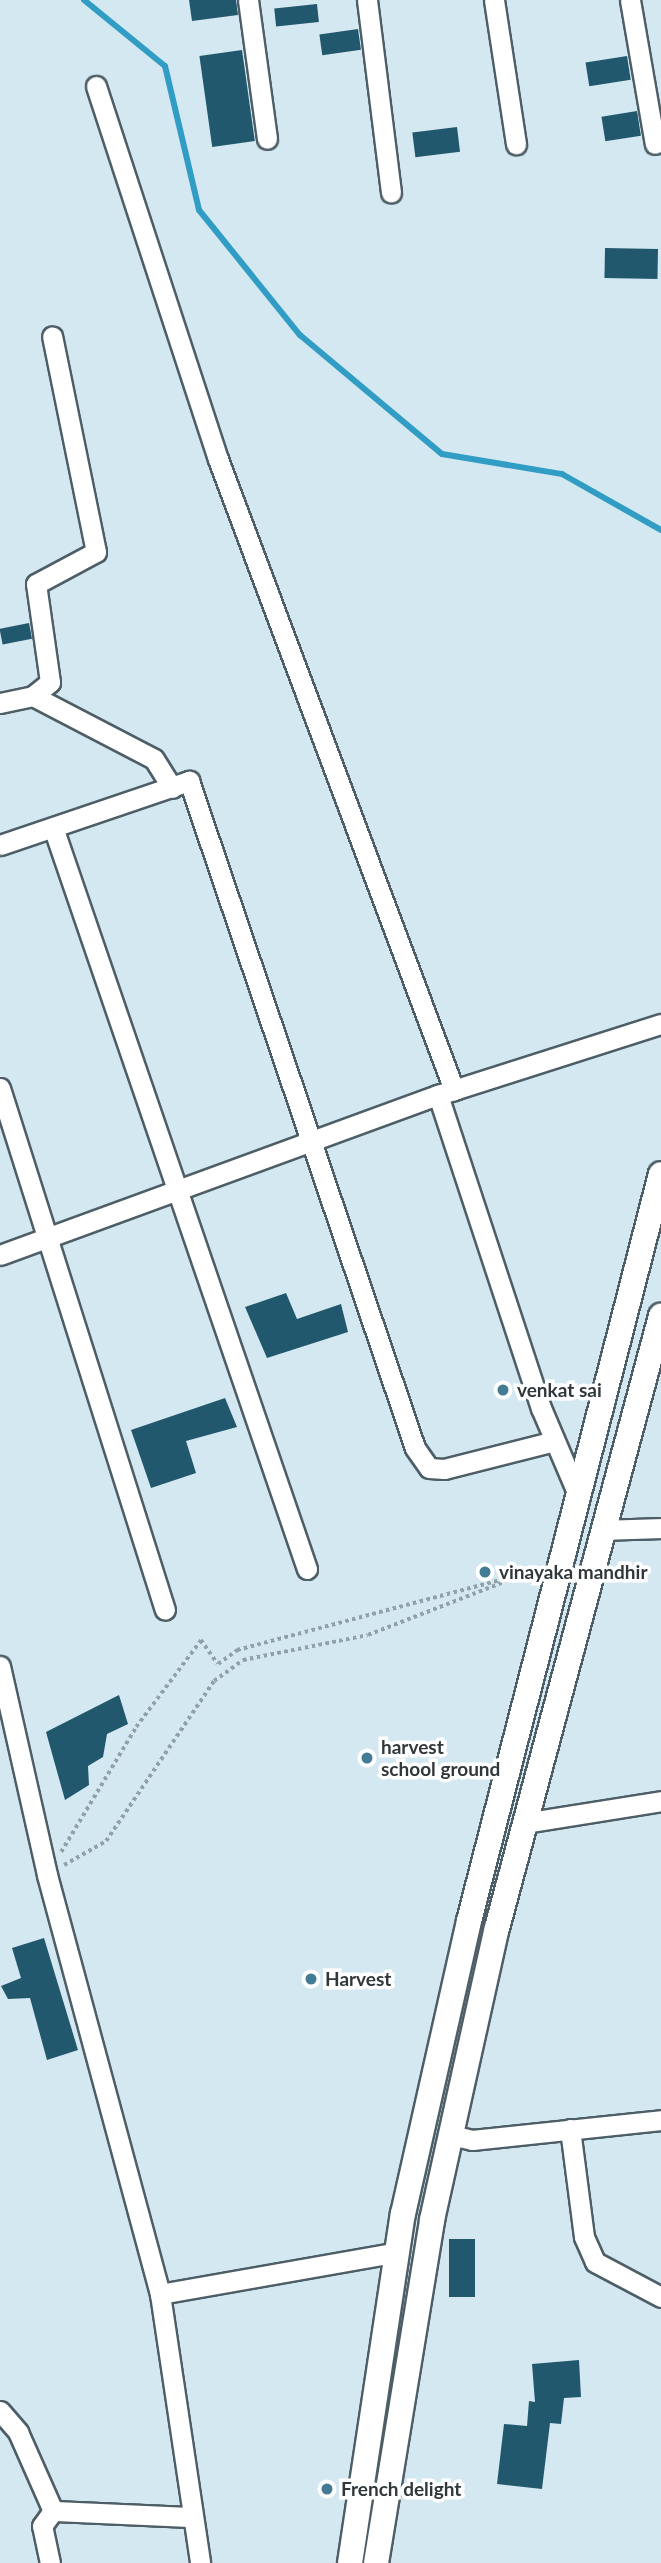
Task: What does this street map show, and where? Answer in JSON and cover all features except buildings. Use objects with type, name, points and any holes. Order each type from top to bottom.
[{"type":"street","points":[[248,0],[267,139]]},
{"type":"street","points":[[367,0],[391,193]]},
{"type":"street","points":[[494,0],[516,144]]},
{"type":"street","points":[[630,0],[655,144]]},
{"type":"street","points":[[96,86],[218,459],[446,1093],[555,1441],[576,1490]]},
{"type":"street","points":[[0,703],[46,691],[51,675],[36,584],[90,561],[97,542],[52,336]]},
{"type":"street","points":[[33,696],[154,759],[172,788]]},
{"type":"street","points":[[0,845],[54,830],[189,781],[415,1448],[429,1468],[555,1441]]},
{"type":"street","points":[[54,830],[307,1569]]},
{"type":"street","points":[[0,1255],[311,1140],[446,1093],[661,1024]]},
{"type":"street","points":[[0,1088],[164,1610]]},
{"type":"street","points":[[350,2563],[398,2252],[469,1921],[576,1490],[661,1174]]},
{"type":"street","points":[[376,2563],[451,2135],[524,1823],[661,1316]]},
{"type":"street","points":[[602,1530],[661,1528]]},
{"type":"street","points":[[0,1666],[47,1875],[160,2294],[200,2563]]},
{"type":"street","points":[[524,1823],[661,1801]]},
{"type":"street","points":[[451,2135],[472,2140],[661,2120]]},
{"type":"street","points":[[569,2129],[584,2237],[595,2262],[661,2297]]},
{"type":"street","points":[[160,2294],[398,2252]]},
{"type":"street","points":[[0,2411],[18,2431],[53,2511]]},
{"type":"street","points":[[53,2511],[191,2516]]},
{"type":"street","points":[[50,2563],[42,2526],[53,2511]]},
{"type":"path","points":[[47,1875],[136,1727],[201,1640],[218,1664],[237,1650],[557,1566]]},
{"type":"path","points":[[47,1875],[106,1841],[214,1681],[243,1660],[368,1635],[522,1574]]},
{"type":"waterway","points":[[84,0],[165,66],[199,210],[300,335],[442,454],[562,474],[661,530]]},
{"type":"place","name":"venkat sai","points":[[503,1390]]},
{"type":"place","name":"vinayaka mandhir","points":[[485,1572]]},
{"type":"place","name":"harvest school ground","points":[[367,1758]]},
{"type":"place","name":"Harvest","points":[[311,1979]]},
{"type":"place","name":"French delight","points":[[327,2489]]}]
